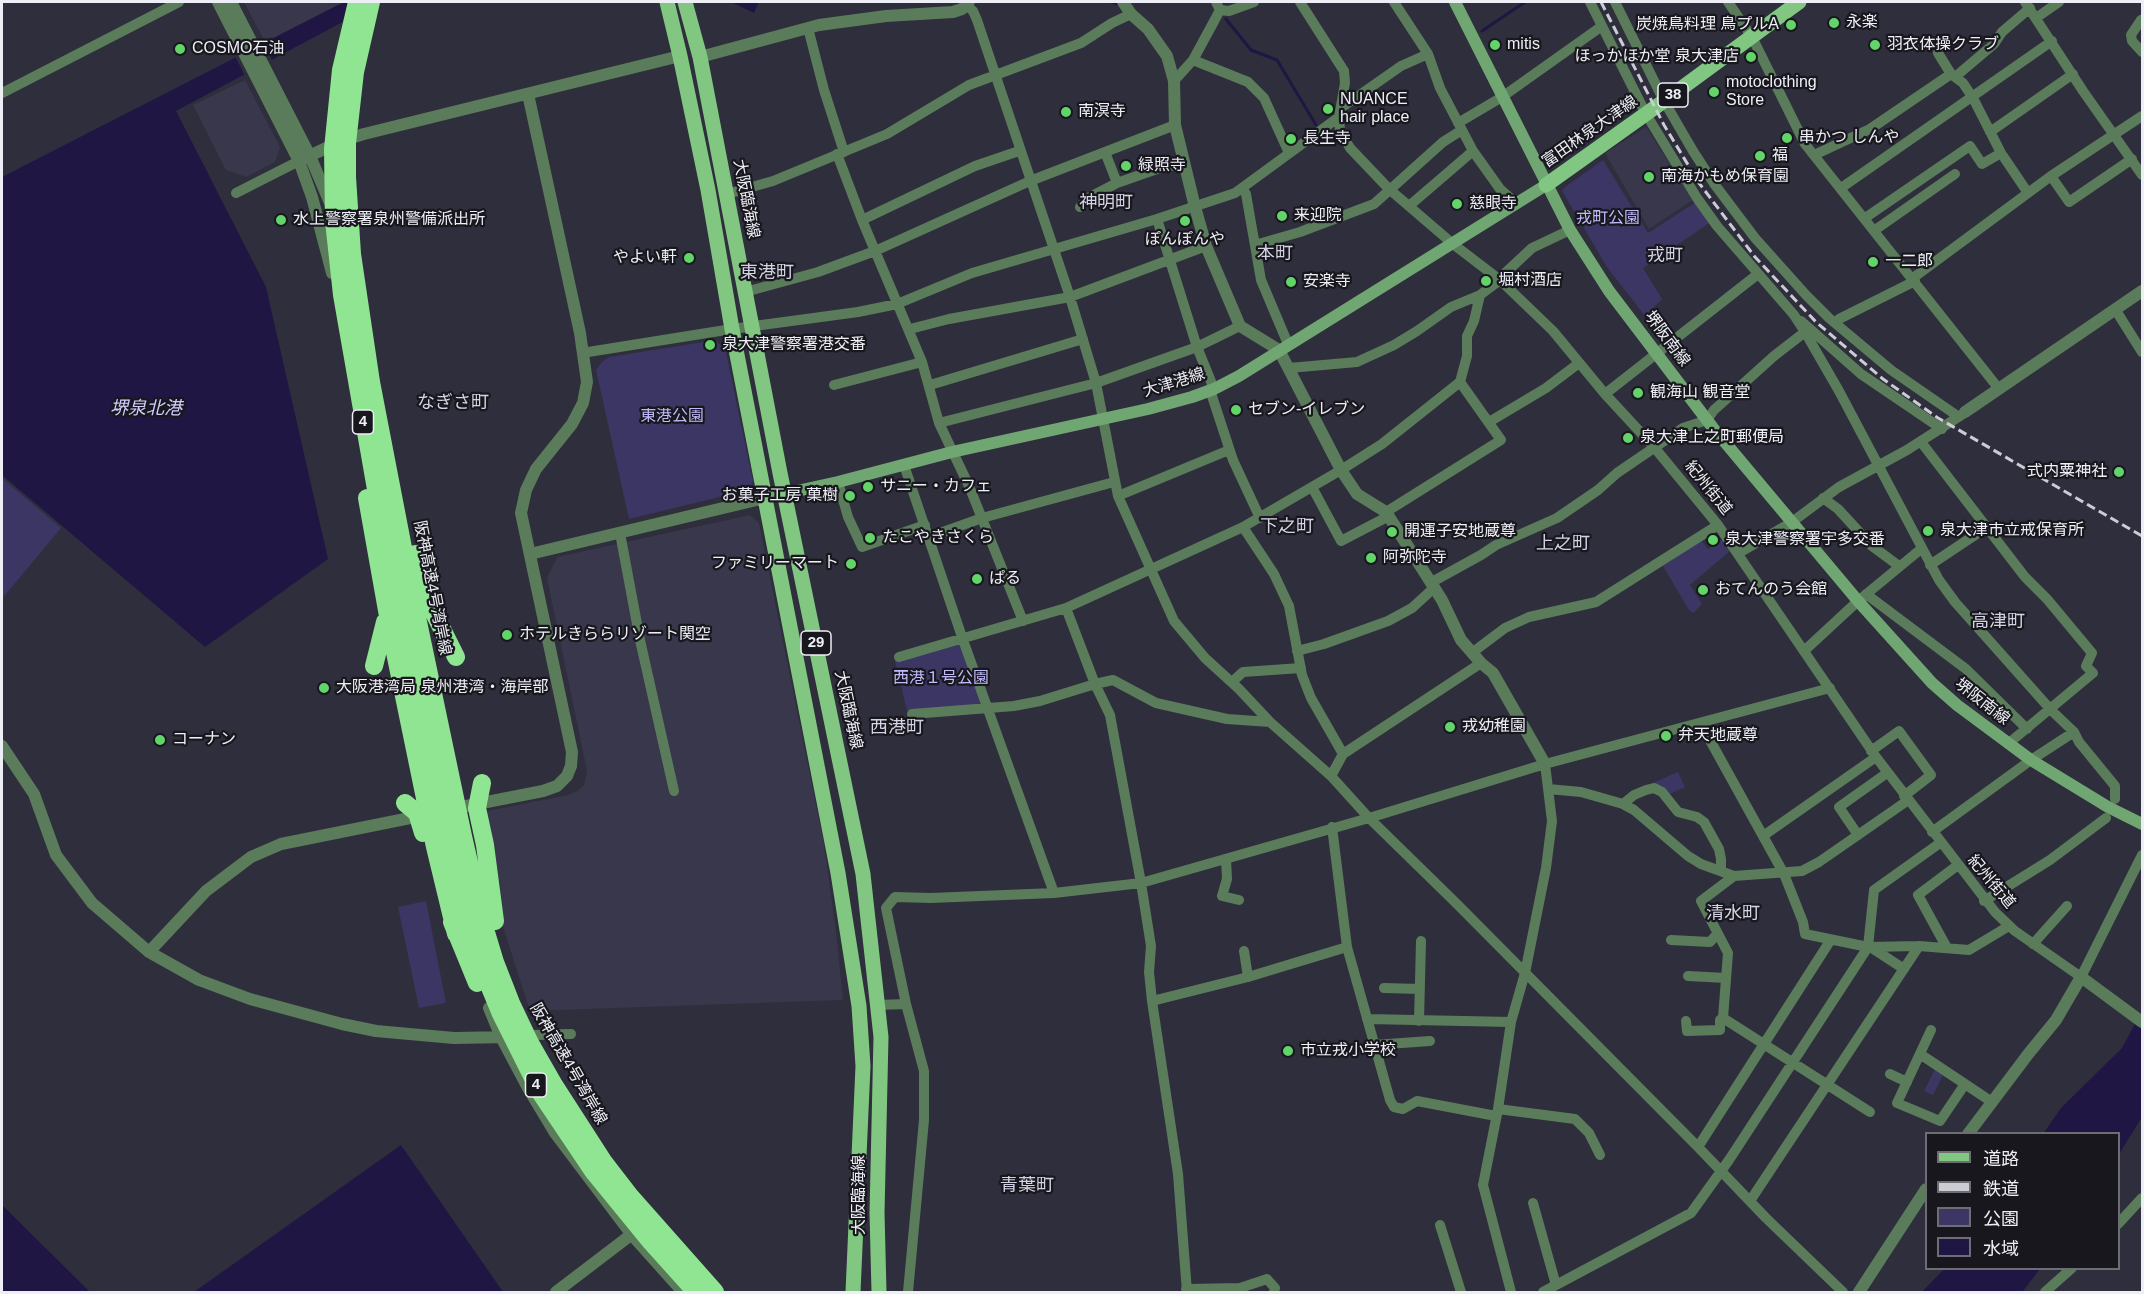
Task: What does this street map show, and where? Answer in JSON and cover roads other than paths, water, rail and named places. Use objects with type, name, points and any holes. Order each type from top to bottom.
[{"type":"highway","name":"阪神高速4号湾岸線","points":[[357,2],[343,61],[336,109],[332,185],[339,276],[379,506],[465,910],[482,968],[501,1014],[593,1171],[696,1293]]},
{"type":"highway","name":"阪神高速4号湾岸線","points":[[371,2],[355,72],[350,110],[347,177],[356,284],[381,431],[482,919],[495,962],[547,1089],[591,1142],[624,1187],[715,1293]]},
{"type":"highway","points":[[357,388],[379,519],[385,582],[384,629],[374,666]]},
{"type":"highway","points":[[381,431],[426,593],[456,657]]},
{"type":"highway","name":"4","points":[[358,434],[372,534],[435,847],[456,934]]},
{"type":"highway","points":[[408,525],[504,962],[515,1001],[547,1089]]},
{"type":"highway","points":[[482,783],[477,808],[485,845],[495,921]]},
{"type":"highway","points":[[405,803],[417,813],[421,821],[427,850],[456,934],[486,1004],[506,1039],[547,1089]]},
{"type":"main road","name":"大阪臨海線","points":[[667,2],[708,190],[732,329],[838,873],[859,1006],[863,1066],[853,1293]]},
{"type":"main road","name":"大阪臨海線","points":[[685,2],[700,57],[784,494],[863,874],[881,1037],[877,1212],[879,1293]]},
{"type":"main road","name":"堺阪南線","points":[[1455,2],[1546,185],[1570,230],[1609,291],[1707,420],[1792,522],[1862,598],[1932,683],[1957,705],[2031,760],[2108,807],[2142,824]]},
{"type":"main road","name":"富田林泉大津線","points":[[1546,185],[1799,2]]},
{"type":"main road","name":"大津港線","points":[[765,498],[952,452],[1159,406],[1212,390],[1239,376],[1546,185]]},
{"type":"street","points":[[2,93],[179,2]]},
{"type":"street","points":[[218,2],[247,44]]},
{"type":"street","points":[[231,2],[247,44],[304,158],[329,198],[339,233],[363,324],[408,525],[463,806],[492,930],[534,1035],[579,1113],[653,1217],[671,1277]]},
{"type":"street","points":[[1123,2],[1131,14],[1148,29],[1167,56],[1174,81],[1175,125],[1195,207],[1206,246],[1240,326],[1283,347]]},
{"type":"street","points":[[1174,81],[1193,60],[1218,6],[1228,11],[1254,2]]},
{"type":"street","name":"紀州街道","points":[[1300,2],[1344,71],[1340,131],[1350,148],[1389,189],[1453,244],[1500,280],[1553,331],[1718,525],[1887,773],[1984,901],[2009,926],[2083,979]]},
{"type":"street","points":[[1394,2],[1428,54],[1440,88],[1473,151],[1500,189],[1517,204]]},
{"type":"street","points":[[1590,2],[1646,114],[1697,198],[1737,249],[1794,315],[1862,374],[1942,429]]},
{"type":"street","points":[[1614,2],[1664,101],[1710,176],[1755,238],[1806,296],[1829,318],[1891,370],[1962,414]]},
{"type":"street","points":[[1728,2],[1752,37],[1805,144],[1999,388]]},
{"type":"street","points":[[1815,155],[1870,129],[1953,76],[1994,44],[2002,32],[2030,9],[2059,2]]},
{"type":"street","points":[[700,57],[808,28],[886,16],[953,12],[962,9],[967,3],[973,11],[996,75],[1019,151],[1083,339],[1096,383],[1118,496],[1174,621],[1205,658],[1232,682],[1270,722],[1331,776],[1369,818],[1843,1293]]},
{"type":"street","points":[[2030,9],[2142,175]]},
{"type":"street","points":[[727,194],[773,181],[887,134],[969,85],[1081,43],[1131,14]]},
{"type":"street","points":[[2141,20],[2131,35],[2132,41],[2142,52]]},
{"type":"street","points":[[1255,245],[1300,232],[1374,204],[1460,127],[1602,26]]},
{"type":"street","points":[[808,28],[841,153],[862,220],[897,304],[910,329],[930,385],[939,423],[969,486],[1023,621]]},
{"type":"street","points":[[1841,188],[2052,41]]},
{"type":"street","points":[[1938,53],[1953,76],[1963,83],[1973,98],[2001,153],[2028,193]]},
{"type":"street","points":[[582,353],[751,326],[858,312],[897,304],[972,273],[1157,219],[1235,193],[1401,66],[1428,54]]},
{"type":"street","points":[[236,193],[341,141],[680,56]]},
{"type":"street","points":[[1193,60],[1248,82],[1264,98],[1289,153]]},
{"type":"street","points":[[1990,132],[2073,74]]},
{"type":"street","points":[[149,952],[206,891],[251,857],[281,844],[543,791],[558,786],[567,776],[571,766],[572,752],[521,513],[526,490],[536,469],[572,424],[582,403],[587,382],[528,94]]},
{"type":"street","points":[[1839,318],[1914,280],[2051,176],[2115,136],[2142,116]]},
{"type":"street","points":[[745,292],[819,272],[875,251],[1030,180],[1175,125]]},
{"type":"street","points":[[1865,218],[1970,146],[1982,164],[2001,153]]},
{"type":"street","points":[[862,220],[975,166],[1019,151]]},
{"type":"street","points":[[1409,206],[1473,151]]},
{"type":"street","points":[[1105,152],[1117,183]]},
{"type":"street","points":[[304,158],[312,197],[332,268],[358,434],[434,813],[461,933],[501,1037],[555,1132],[632,1235],[683,1293]]},
{"type":"street","points":[[2051,176],[2069,202],[2132,159]]},
{"type":"street","points":[[1080,207],[1088,198],[1117,183],[1157,169],[1185,164]]},
{"type":"street","points":[[1875,230],[1955,174]]},
{"type":"street","points":[[1242,188],[1246,194],[1261,280],[1289,368],[1341,470],[1357,494],[1387,514],[1443,600],[1461,640],[1493,673],[1545,764],[1552,821],[1525,973],[1511,1022],[1483,1185],[1511,1293]]},
{"type":"street","points":[[1157,219],[1230,450],[1260,518]]},
{"type":"street","points":[[1289,368],[1357,362],[1417,332],[1451,307],[1480,295],[1500,280],[1532,248],[1570,230]]},
{"type":"street","points":[[1737,249],[1755,238]]},
{"type":"street","points":[[910,329],[949,319],[1070,297],[1206,246]]},
{"type":"street","points":[[1605,394],[1758,274]]},
{"type":"street","points":[[1739,553],[1792,522],[1839,487],[1942,429],[2142,291]]},
{"type":"street","points":[[899,657],[1066,608],[1243,528],[1341,470],[1382,444],[1460,382],[1467,356],[1467,336],[1474,321],[1480,295]]},
{"type":"street","points":[[2115,309],[2142,352]]},
{"type":"street","points":[[1794,315],[1879,465],[1930,565],[1955,602],[2051,710],[2074,732],[2079,742],[2115,786],[2115,799]]},
{"type":"street","points":[[939,423],[1096,383],[1197,347],[1240,326]]},
{"type":"street","points":[[1297,651],[1324,644],[1388,621],[1412,608],[1433,584],[1497,545],[1557,518],[1683,428],[1707,420],[1714,410],[1774,356],[1805,332]]},
{"type":"street","points":[[930,385],[1083,339]]},
{"type":"street","points":[[834,385],[922,362]]},
{"type":"street","points":[[1489,422],[1546,388],[1579,363]]},
{"type":"street","points":[[1312,487],[1341,541],[1501,440],[1460,382]]},
{"type":"street","points":[[1921,442],[2025,577],[2047,599],[2092,653],[2086,666],[2093,673],[2008,744]]},
{"type":"street","points":[[1118,496],[1230,450]]},
{"type":"street","points":[[904,465],[963,640],[1054,893]]},
{"type":"street","points":[[837,482],[848,517],[862,547],[925,525]]},
{"type":"street","points":[[929,537],[982,518],[1114,482]]},
{"type":"street","points":[[530,554],[765,498]]},
{"type":"street","points":[[1823,498],[1838,509],[1872,546],[1899,566]]},
{"type":"street","points":[[1473,652],[1505,628],[1529,616],[1596,602],[1718,525]]},
{"type":"street","points":[[1930,565],[1987,527]]},
{"type":"street","points":[[1243,528],[1274,574],[1288,606],[1301,668],[1311,698],[1343,754]]},
{"type":"street","points":[[620,533],[640,640],[674,790]]},
{"type":"street","points":[[1804,651],[1862,598],[1921,549]]},
{"type":"street","points":[[1862,598],[1966,669],[2027,729]]},
{"type":"street","points":[[1066,608],[1095,684],[1110,715],[1142,883],[1151,946],[1149,972],[1152,1001],[1178,1174],[1186,1291],[1240,1288],[1267,1280],[1275,1288],[1274,1293]]},
{"type":"street","points":[[1331,776],[1343,754],[1481,663]]},
{"type":"street","points":[[1232,682],[1243,672],[1301,668]]},
{"type":"street","points":[[912,714],[1014,706],[1113,680],[1156,704],[1227,719],[1270,722]]},
{"type":"street","points":[[908,1293],[924,1120],[924,1071],[906,1004],[886,908],[895,897],[931,898],[1054,893],[1142,883],[1369,818],[1545,764],[1830,688]]},
{"type":"street","points":[[1701,724],[1784,874],[1803,922],[1805,934],[1830,941],[1870,947],[1919,946],[1969,950],[2009,926]]},
{"type":"street","points":[[1548,789],[1581,792],[1623,804],[1634,810],[1688,856],[1701,864],[1734,876],[1803,871],[1858,835],[1931,775],[1899,731],[1874,754],[1763,836]]},
{"type":"street","points":[[1932,832],[2031,760],[2074,732]]},
{"type":"street","points":[[2,746],[34,794],[56,855],[92,903],[149,952],[199,980],[249,999],[332,1022],[400,1034],[454,1038],[571,1034]]},
{"type":"street","points":[[1858,835],[1839,807],[1887,773]]},
{"type":"street","points":[[1623,804],[1634,795],[1646,790],[1654,789],[1662,792],[1678,812],[1697,817],[1704,822],[1719,849],[1721,871]]},
{"type":"street","points":[[1984,901],[2050,860],[2106,818]]},
{"type":"street","points":[[1332,827],[1347,947],[1390,1100],[1394,1107],[1403,1109],[1417,1101],[1497,1112],[1575,1119],[1589,1133],[1600,1155]]},
{"type":"street","points":[[1543,1293],[1691,1213],[1722,1171],[1870,947],[1874,890],[1940,843]]},
{"type":"street","points":[[1970,1132],[2056,1020],[2083,979],[2142,855]]},
{"type":"street","points":[[1226,859],[1227,879],[1222,897],[1239,900]]},
{"type":"street","points":[[1947,948],[1918,896],[1958,865]]},
{"type":"street","points":[[1686,1021],[1687,1031],[1720,1030],[1728,953],[1701,901],[1734,876]]},
{"type":"street","points":[[2033,944],[2067,906]]},
{"type":"street","points":[[1671,940],[1710,942],[1717,934]]},
{"type":"street","points":[[1419,1021],[1421,941]]},
{"type":"street","points":[[1698,1147],[1830,941]]},
{"type":"street","points":[[1750,1201],[1919,946]]},
{"type":"street","points":[[1152,1001],[1248,977],[1347,947]]},
{"type":"street","points":[[1870,947],[1904,969]]},
{"type":"street","points":[[1244,951],[1248,977]]},
{"type":"street","points":[[1688,975],[1726,978]]},
{"type":"street","points":[[2083,979],[2142,1022]]},
{"type":"street","points":[[1384,988],[1420,989]]},
{"type":"street","points":[[878,1005],[906,1004]]},
{"type":"street","points":[[1723,1018],[1870,1112]]},
{"type":"street","points":[[1367,1019],[1511,1022]]},
{"type":"street","points":[[1931,1030],[1897,1103],[1940,1121],[1965,1084]]},
{"type":"street","points":[[1374,1045],[1430,1041]]},
{"type":"street","points":[[1920,1054],[1992,1102]]},
{"type":"street","points":[[1890,1074],[1907,1082]]},
{"type":"street","points":[[1859,1293],[1925,1191]]},
{"type":"street","points":[[2120,1222],[2142,1198]]},
{"type":"street","points":[[1533,1203],[1556,1285]]},
{"type":"street","points":[[556,1293],[653,1217]]},
{"type":"street","points":[[1440,1225],[1461,1293]]},
{"type":"street","points":[[2045,1293],[2071,1270]]},
{"type":"water","name":"堺泉北港","points":[[344,2],[380,2],[176,111],[266,287],[328,559],[205,647],[2,475],[2,177]]},
{"type":"water","points":[[731,2],[759,2],[754,13]]},
{"type":"water","points":[[2142,1011],[2142,1117],[2120,1152],[2120,1132],[2044,1132],[2061,1108],[2122,1048]]},
{"type":"water","points":[[401,1145],[503,1292],[194,1292]]},
{"type":"water","points":[[2,1205],[90,1292],[2,1292]]},
{"type":"water","points":[[1943,1270],[2039,1270],[2022,1292],[1922,1292]]},
{"type":"waterway","points":[[1112,2],[1119,4]]},
{"type":"waterway","points":[[1482,31],[1525,2]]},
{"type":"waterway","points":[[1226,19],[1251,50],[1277,60],[1316,125]]},
{"type":"railway","points":[[1601,2],[1664,125],[1699,183],[1755,257],[1816,322],[1883,379],[1938,418],[2142,536]]},
{"type":"place","name":"永楽","points":[[1834,23]]},
{"type":"place","name":"炭焼鳥料理 鳥プルA","points":[[1791,25]]},
{"type":"place","name":"mitis","points":[[1495,45]]},
{"type":"place","name":"羽衣体操クラブ","points":[[1875,45]]},
{"type":"place","name":"COSMO石油","points":[[180,49]]},
{"type":"place","name":"ほっかほか堂 泉大津店","points":[[1751,57]]},
{"type":"place","name":"motoclothing Store","points":[[1714,92]]},
{"type":"place","name":"NUANCE hair place","points":[[1328,109]]},
{"type":"place","name":"南溟寺","points":[[1066,112]]},
{"type":"place","name":"串かつ しんや","points":[[1787,138]]},
{"type":"place","name":"長生寺","points":[[1291,139]]},
{"type":"place","name":"福","points":[[1760,156]]},
{"type":"place","name":"緑照寺","points":[[1126,166]]},
{"type":"place","name":"南海かもめ保育園","points":[[1649,177]]},
{"type":"place","name":"慈眼寺","points":[[1457,204]]},
{"type":"place","name":"来迎院","points":[[1282,216]]},
{"type":"place","name":"水上警察署泉州警備派出所","points":[[281,220]]},
{"type":"place","name":"ぽんぽんや","points":[[1185,221]]},
{"type":"place","name":"やよい軒","points":[[689,258]]},
{"type":"place","name":"一二郎","points":[[1873,262]]},
{"type":"place","name":"堀村酒店","points":[[1486,281]]},
{"type":"place","name":"安楽寺","points":[[1291,282]]},
{"type":"place","name":"泉大津警察署港交番","points":[[710,345]]},
{"type":"place","name":"観海山 観音堂","points":[[1638,393]]},
{"type":"place","name":"セブン-イレブン","points":[[1236,410]]},
{"type":"place","name":"泉大津上之町郵便局","points":[[1628,438]]},
{"type":"place","name":"式内粟神社","points":[[2119,472]]},
{"type":"place","name":"サニー・カフェ","points":[[868,487]]},
{"type":"place","name":"お菓子工房 菓樹","points":[[850,496]]},
{"type":"place","name":"泉大津市立戒保育所","points":[[1928,531]]},
{"type":"place","name":"開運子安地蔵尊","points":[[1392,532]]},
{"type":"place","name":"たこやきさくら","points":[[870,538]]},
{"type":"place","name":"泉大津警察署宇多交番","points":[[1713,540]]},
{"type":"place","name":"阿弥陀寺","points":[[1371,558]]},
{"type":"place","name":"ファミリーマート","points":[[851,564]]},
{"type":"place","name":"ぱる","points":[[977,579]]},
{"type":"place","name":"おてんのう会館","points":[[1703,590]]},
{"type":"place","name":"ホテルきららリゾート関空","points":[[507,635]]},
{"type":"place","name":"大阪港湾局 泉州港湾・海岸部","points":[[324,688]]},
{"type":"place","name":"戎幼稚園","points":[[1450,727]]},
{"type":"place","name":"弁天地蔵尊","points":[[1666,736]]},
{"type":"place","name":"コーナン","points":[[160,740]]},
{"type":"place","name":"市立戎小学校","points":[[1288,1051]]},
{"type":"district","name":"神明町","points":[[1106,203]]},
{"type":"district","name":"本町","points":[[1275,254]]},
{"type":"district","name":"戎町","points":[[1665,256]]},
{"type":"district","name":"東港町","points":[[767,273]]},
{"type":"district","name":"なぎさ町","points":[[453,403]]},
{"type":"district","name":"下之町","points":[[1287,527]]},
{"type":"district","name":"上之町","points":[[1563,544]]},
{"type":"district","name":"高津町","points":[[1998,622]]},
{"type":"district","name":"西港町","points":[[897,728]]},
{"type":"district","name":"清水町","points":[[1733,914]]},
{"type":"district","name":"青葉町","points":[[1027,1186]]},
{"type":"park label","name":"戎町公園","points":[[1608,219]]},
{"type":"park label","name":"東港公園","points":[[672,417]]},
{"type":"park label","name":"西港１号公園","points":[[941,679]]}]
